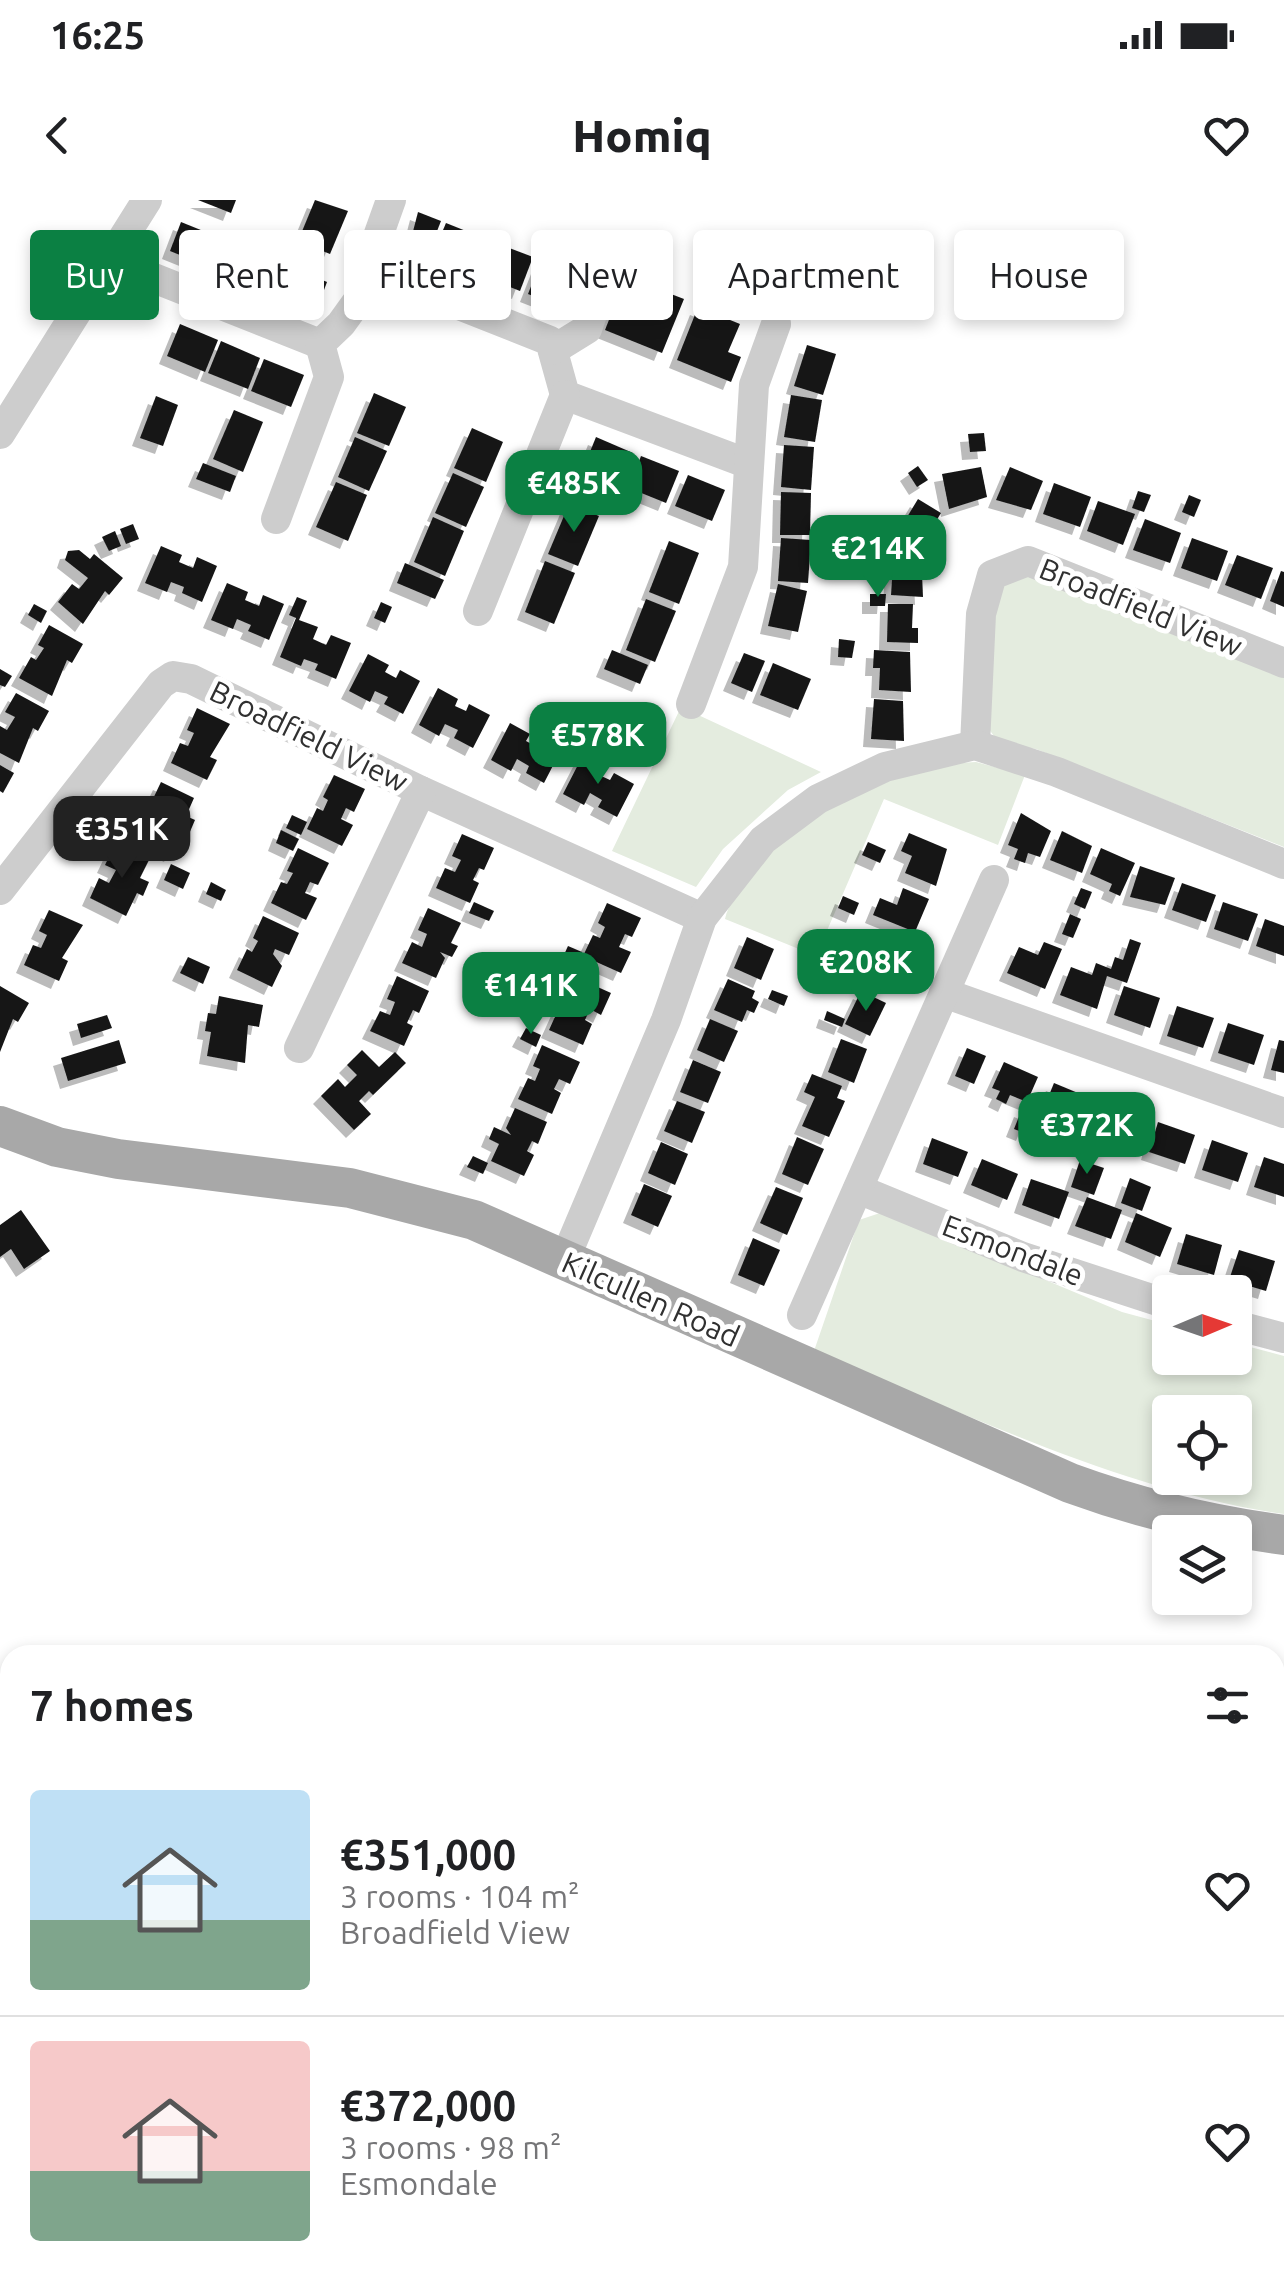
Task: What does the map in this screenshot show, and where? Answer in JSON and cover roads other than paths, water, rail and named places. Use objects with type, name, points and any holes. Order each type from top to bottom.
[{"type":"main road","name":"Kilcullen Road","points":[[0,1126],[57,1147],[118,1159],[350,1188],[474,1220],[1086,1489],[1136,1508],[1206,1525],[1284,1535]]},
{"type":"street","points":[[129,230],[147,200]]},
{"type":"street","points":[[380,230],[391,200]]},
{"type":"street","points":[[159,279],[320,344]]},
{"type":"street","points":[[0,434],[73,320]]},
{"type":"street","points":[[320,344],[344,320]]},
{"type":"street","points":[[478,611],[565,394],[550,341],[497,320]]},
{"type":"street","points":[[553,350],[587,329],[590,320]]},
{"type":"street","points":[[690,704],[743,567],[748,530],[746,463],[754,385],[776,324]]},
{"type":"street","points":[[276,519],[329,377],[320,344]]},
{"type":"street","points":[[565,394],[746,463]]},
{"type":"street","name":"Broadfield View","points":[[975,746],[981,614],[992,575],[1008,566],[1028,561],[1284,663]]},
{"type":"street","name":"Broadfield View","points":[[0,890],[161,684],[173,676],[188,678],[422,791],[702,918]]},
{"type":"street","points":[[564,1261],[666,1020],[702,918],[763,840],[818,799],[885,767],[975,746],[1057,772],[1284,864]]},
{"type":"street","name":"Broadfield View","points":[[300,1048],[422,791]]},
{"type":"street","points":[[802,1315],[994,880]]},
{"type":"street","points":[[944,994],[1284,1113]]},
{"type":"street","name":"Esmondale","points":[[858,1189],[1023,1257],[1152,1300]]},
{"type":"street","points":[[1252,1330],[1284,1338]]}]
